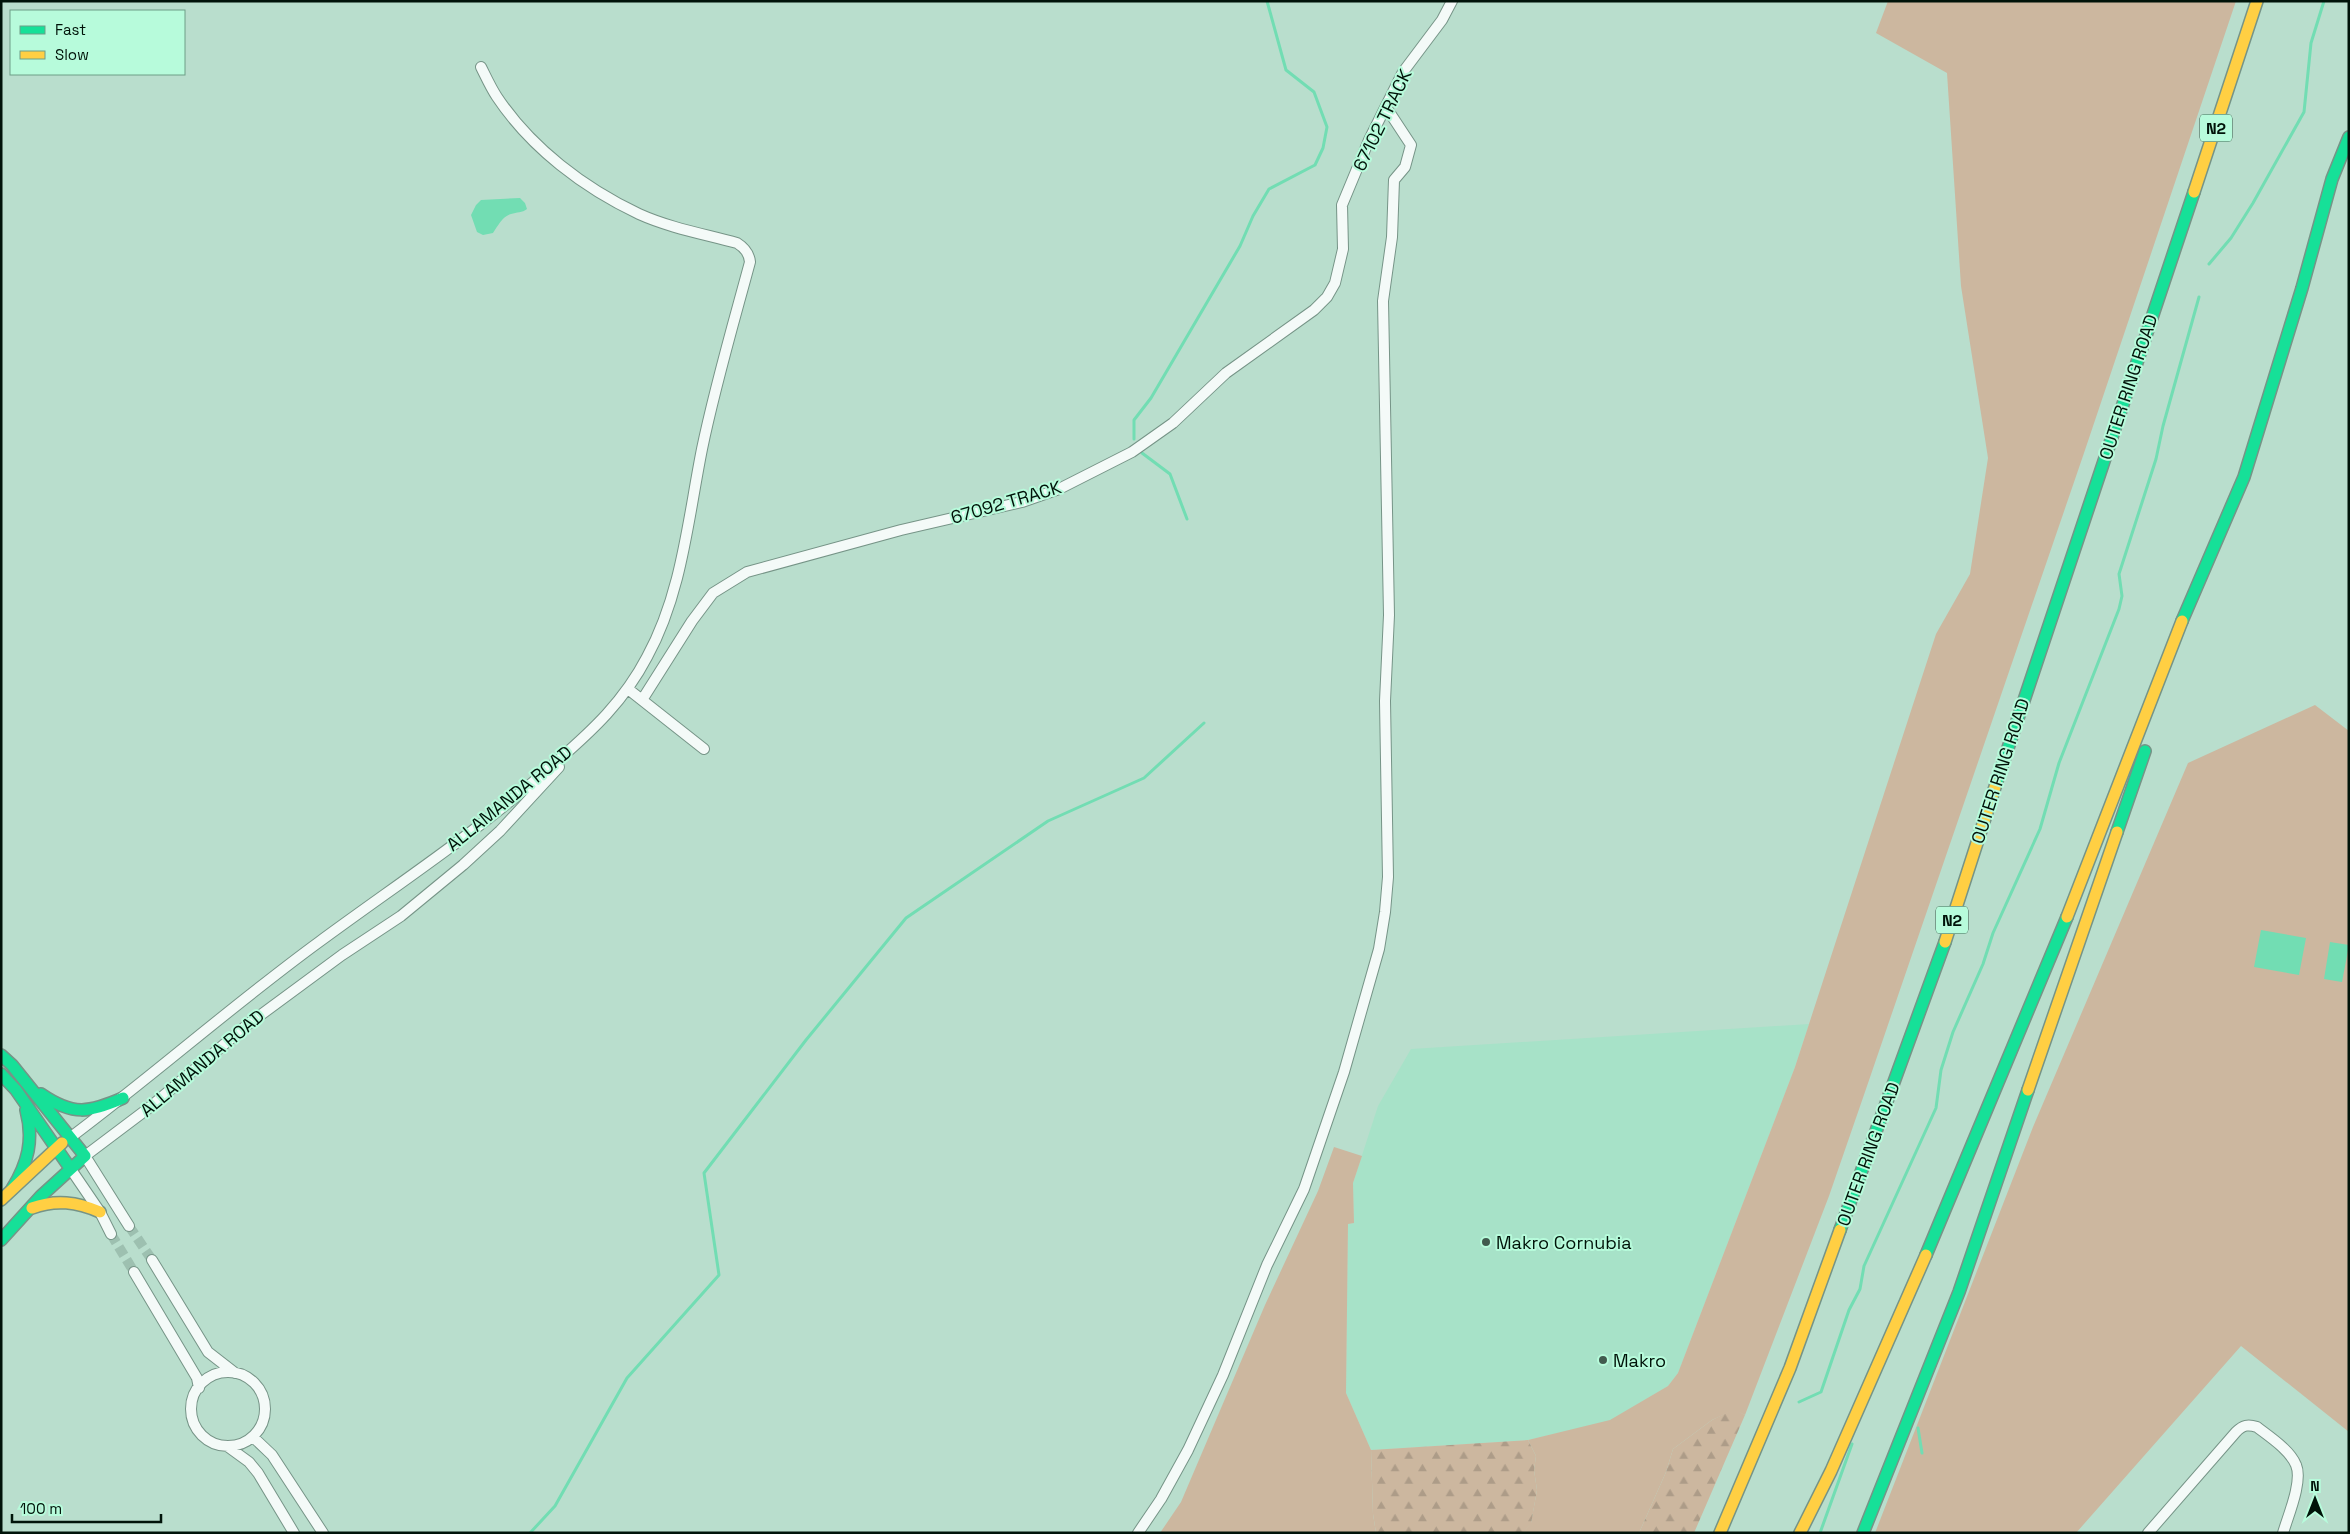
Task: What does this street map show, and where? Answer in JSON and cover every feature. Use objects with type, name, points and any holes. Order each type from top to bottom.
[{"type":"main road","name":"OUTER RING ROAD","points":[[1720,1533],[1790,1368],[1930,984],[2006,753],[2083,529],[2157,298],[2257,1]]},
{"type":"main road","points":[[1800,1533],[1832,1471],[1911,1292],[1976,1133],[2034,1000],[2156,692],[2182,620],[2244,477],[2302,288],[2332,178],[2349,136]]},
{"type":"main road","points":[[1863,1533],[1959,1292],[1994,1185],[2055,1017],[2151,730],[2156,692]]},
{"type":"main road","points":[[1,1055],[28,1084],[85,1156],[70,1168],[1,1240]]},
{"type":"main road","points":[[1,1074],[23,1100],[70,1168]]},
{"type":"main road","points":[[28,1084],[63,1108],[79,1112],[94,1111],[123,1098]]},
{"type":"main road","points":[[12,1189],[25,1167],[31,1148],[31,1132],[23,1100]]},
{"type":"main road","points":[[1,1200],[56,1148],[71,1137]]},
{"type":"main road","points":[[28,1210],[41,1204],[67,1201],[100,1212]]},
{"type":"street","name":"67102 TRACK","points":[[1343,249],[1342,205],[1403,72],[1442,20],[1452,1]]},
{"type":"street","points":[[481,67],[496,96],[533,140],[563,167],[600,194],[663,223],[737,244],[744,247],[749,255],[750,262],[722,364],[702,449],[683,554],[663,621],[648,656],[628,690],[610,714],[578,743]]},
{"type":"street","points":[[1138,1533],[1161,1499],[1188,1450],[1223,1375],[1267,1265],[1304,1189],[1344,1072],[1379,949],[1386,912],[1388,877],[1385,701],[1389,614],[1384,301],[1392,237],[1394,180],[1405,167],[1411,145],[1386,107]]},
{"type":"street","name":"67092 TRACK","points":[[642,700],[712,593],[747,572],[900,530],[1022,502],[1059,489],[1132,452],[1173,423],[1226,373],[1314,310],[1327,297],[1335,283],[1343,249]]},
{"type":"street","points":[[628,690],[704,749]]},
{"type":"street","name":"ALLAMANDA ROAD","points":[[71,1137],[123,1098],[238,1003],[506,805],[578,743]]},
{"type":"street","name":"ALLAMANDA ROAD","points":[[85,1156],[150,1107],[247,1025],[336,960],[401,916],[462,865],[500,831],[546,783],[578,743]]},
{"type":"street","points":[[85,1156],[120,1215],[129,1226]]},
{"type":"street","points":[[70,1168],[100,1212],[111,1234]]},
{"type":"street","points":[[152,1260],[208,1352],[236,1374],[258,1387],[264,1399],[264,1419],[253,1437],[241,1444],[227,1446]]},
{"type":"street","points":[[134,1272],[197,1378],[199,1388]]},
{"type":"street","points":[[236,1374],[227,1373],[214,1376],[199,1388],[192,1406],[195,1424],[208,1439],[227,1446],[249,1462],[258,1473],[294,1533]]},
{"type":"street","points":[[2148,1533],[2236,1432],[2240,1428],[2251,1425],[2257,1427],[2288,1454],[2297,1469],[2298,1481],[2283,1533]]},
{"type":"street","points":[[253,1437],[272,1455],[323,1533]]},
{"type":"shaded area","points":[[520,198],[525,203],[527,209],[505,217],[493,233],[483,235],[477,232],[471,215],[481,200]]},
{"type":"shaded area","points":[[2261,930],[2306,938],[2299,975],[2254,967]]},
{"type":"shaded area","points":[[2330,942],[2349,945],[2342,982],[2324,979]]},
{"type":"shaded area","points":[[1809,1024],[1795,1067],[1678,1373],[1668,1386],[1610,1421],[1528,1440],[1371,1450],[1346,1393],[1348,1224],[1354,1223],[1353,1183],[1378,1106],[1411,1049]]},
{"type":"green space","points":[[1888,1],[2236,1],[2084,453],[1829,1196],[1745,1415],[1734,1410],[1712,1420],[1673,1449],[1666,1472],[1639,1533],[1523,1533],[1531,1523],[1537,1490],[1534,1470],[1536,1456],[1528,1440],[1610,1420],[1668,1386],[1678,1373],[1795,1067],[1936,634],[1970,574],[1988,458],[1961,286],[1947,73],[1876,33]]},
{"type":"green space","points":[[2315,705],[2349,731],[2349,1432],[2241,1346],[2076,1533],[1875,1533],[2033,1127],[2188,763]]},
{"type":"green space","points":[[1334,1147],[1362,1156],[1353,1183],[1354,1223],[1348,1224],[1346,1393],[1371,1450],[1373,1514],[1376,1533],[1160,1533],[1181,1502],[1265,1305],[1318,1191]]},
{"type":"green space","points":[[1734,1409],[1745,1415],[1694,1533],[1639,1533],[1666,1472],[1673,1449],[1712,1420]]},
{"type":"green space","points":[[1528,1440],[1536,1456],[1534,1470],[1537,1490],[1531,1524],[1523,1533],[1376,1533],[1373,1514],[1371,1450]]},
{"type":"waterway","points":[[1134,439],[1134,420],[1151,398],[1240,246],[1253,216],[1269,189],[1315,165],[1323,148],[1327,127],[1314,92],[1286,70],[1267,1]]},
{"type":"waterway","points":[[2209,264],[2231,238],[2253,203],[2304,112],[2311,43],[2324,1]]},
{"type":"waterway","points":[[1799,1402],[1821,1392],[1849,1310],[1860,1289],[1864,1266],[1936,1108],[1941,1070],[1953,1032],[1983,964],[1993,933],[2040,829],[2059,763],[2119,609],[2122,596],[2119,574],[2156,459],[2163,426],[2199,297]]},
{"type":"waterway","points":[[1142,453],[1170,474],[1187,519]]},
{"type":"waterway","points":[[530,1533],[555,1506],[627,1378],[719,1275],[704,1173],[806,1040],[906,918],[1048,821],[1144,778],[1204,723]]},
{"type":"waterway","points":[[1918,1428],[1922,1453]]},
{"type":"waterway","points":[[1820,1533],[1852,1444]]},
{"type":"tunnel","points":[[129,1226],[152,1260]]},
{"type":"tunnel","points":[[111,1234],[134,1272]]},
{"type":"traffic: fast","points":[[2182,621],[2244,477],[2302,288],[2332,179],[2349,137]]},
{"type":"traffic: fast","points":[[1996,784],[2194,192]]},
{"type":"traffic: fast","points":[[2117,832],[2145,751]]},
{"type":"traffic: fast","points":[[1926,1255],[2067,917]]},
{"type":"traffic: fast","points":[[1840,1230],[1945,942]]},
{"type":"traffic: fast","points":[[1,1055],[12,1065],[85,1156],[41,1196],[1,1240]]},
{"type":"traffic: fast","points":[[1,1074],[16,1090],[70,1168]]},
{"type":"traffic: fast","points":[[1863,1533],[1959,1292],[2028,1090]]},
{"type":"traffic: fast","points":[[41,1094],[63,1106],[81,1110],[100,1107],[123,1098]]},
{"type":"traffic: fast","points":[[12,1189],[22,1170],[28,1151],[29,1131],[26,1110]]},
{"type":"traffic: slow","points":[[2194,192],[2257,1]]},
{"type":"traffic: slow","points":[[2067,917],[2182,621]]},
{"type":"traffic: slow","points":[[1945,942],[1996,784]]},
{"type":"traffic: slow","points":[[2028,1090],[2117,832]]},
{"type":"traffic: slow","points":[[1,1200],[62,1143]]},
{"type":"traffic: slow","points":[[32,1208],[50,1203],[66,1203],[100,1212]]},
{"type":"traffic: slow","points":[[1720,1533],[1790,1368],[1840,1230]]},
{"type":"traffic: slow","points":[[1800,1533],[1831,1471],[1926,1255]]},
{"type":"place","name":"Makro Cornubia","points":[[1486,1242]]},
{"type":"place","name":"Makro","points":[[1603,1360]]}]
